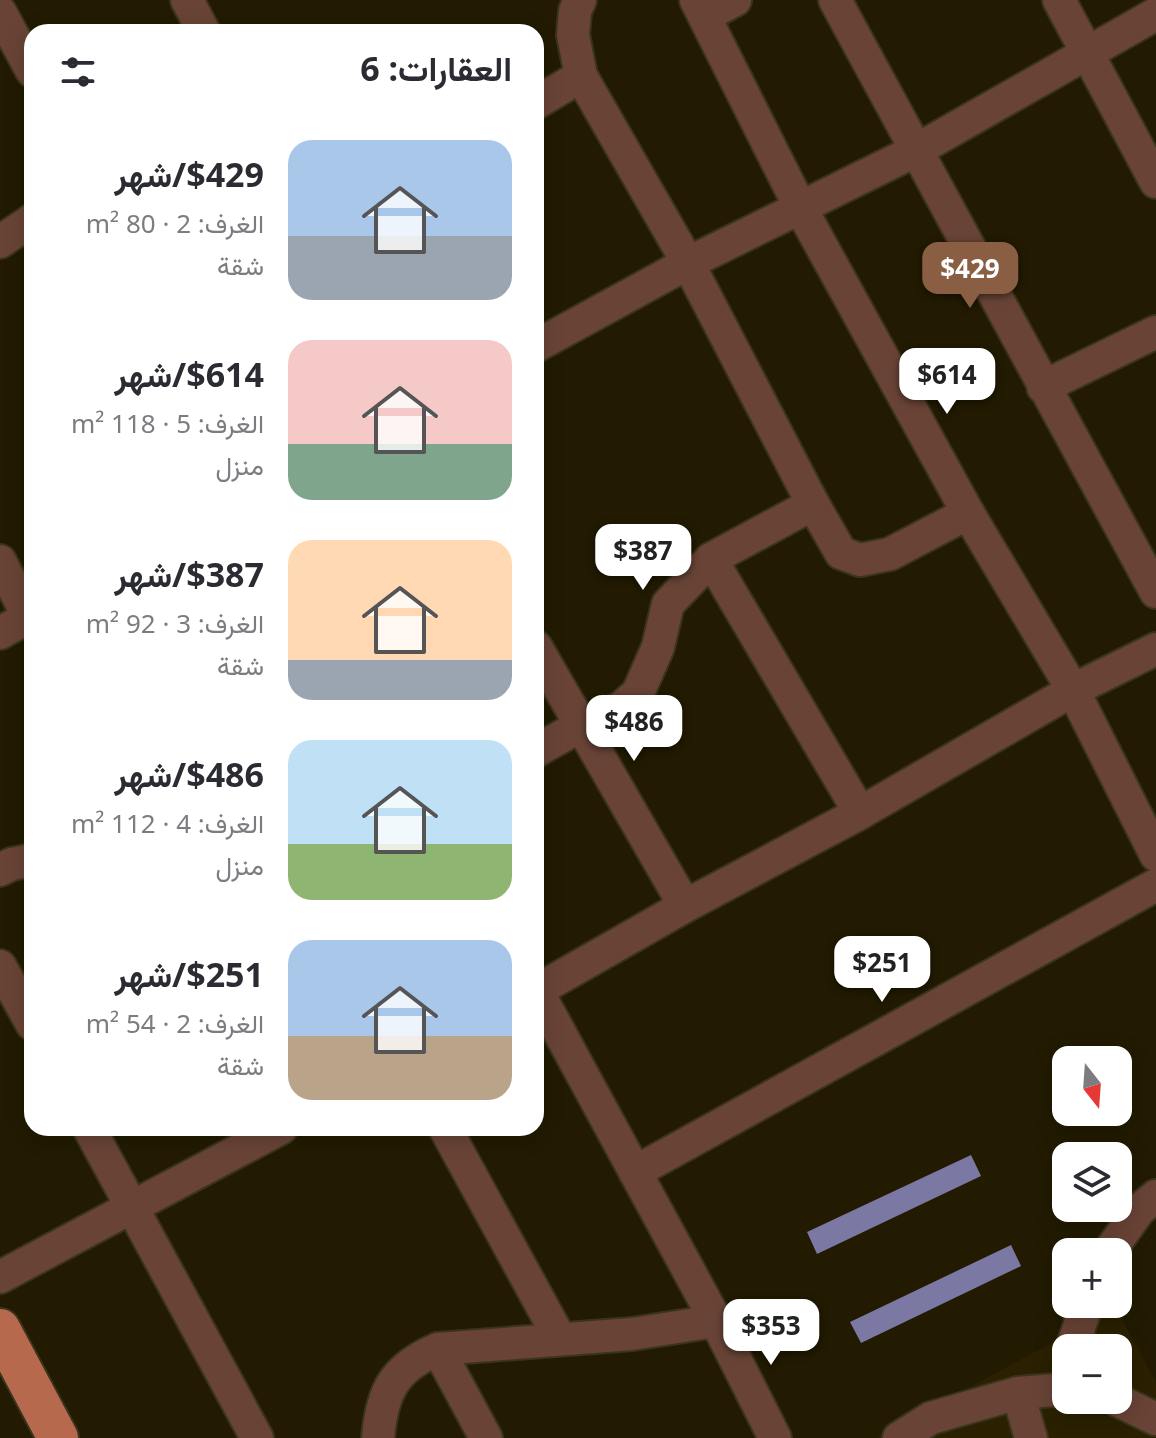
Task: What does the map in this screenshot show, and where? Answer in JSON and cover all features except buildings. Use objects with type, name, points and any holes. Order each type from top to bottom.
[{"type":"main road","points":[[0,1329],[58,1438]]},
{"type":"street","points":[[187,0],[200,24]]},
{"type":"street","points":[[580,0],[575,11],[573,35],[581,76],[688,263],[841,553],[860,560],[890,554],[968,513]]},
{"type":"street","points":[[735,0],[700,8],[800,207],[968,513],[1073,690],[1156,855]]},
{"type":"street","points":[[835,0],[1156,592]]},
{"type":"street","points":[[1059,0],[1156,182]]},
{"type":"street","points":[[0,12],[24,56]]},
{"type":"street","points":[[544,342],[688,263],[915,151],[1156,14]]},
{"type":"street","points":[[544,98],[581,76]]},
{"type":"street","points":[[0,242],[24,226]]},
{"type":"street","points":[[1043,387],[1156,332]]},
{"type":"street","points":[[544,746],[621,708],[638,693],[658,647],[668,604],[711,559],[813,504]]},
{"type":"street","points":[[711,559],[860,813]]},
{"type":"street","points":[[0,561],[24,606]]},
{"type":"street","points":[[0,633],[24,622]]},
{"type":"street","points":[[544,985],[860,813],[1073,690],[1156,649]]},
{"type":"street","points":[[544,661],[685,906]]},
{"type":"street","points":[[0,870],[24,862]]},
{"type":"street","points":[[635,1172],[1156,885]]},
{"type":"street","points":[[0,966],[24,1010]]},
{"type":"street","points":[[544,1005],[716,1321],[775,1438]]},
{"type":"street","points":[[93,1136],[257,1438]]},
{"type":"street","points":[[0,1277],[265,1136]]},
{"type":"street","points":[[449,1136],[560,1339]]},
{"type":"street","points":[[1119,1238],[1139,1210],[1156,1196]]},
{"type":"street","points":[[378,1438],[380,1407],[394,1378],[415,1359],[438,1349],[632,1334],[716,1321]]},
{"type":"street","points":[[438,1349],[486,1438]]},
{"type":"street","points":[[899,1438],[931,1418],[1018,1393],[1052,1388]]},
{"type":"street","points":[[1018,1393],[1031,1438]]},
{"type":"street","points":[[1132,1407],[1156,1419]]},
{"type":"shaded area","points":[[1098,1318],[1121,1318],[1130,1334],[1068,1334]]},
{"type":"shaded area","points":[[1132,1338],[1156,1382],[1156,1438],[876,1438],[1052,1343],[1052,1414],[1132,1414]]}]
